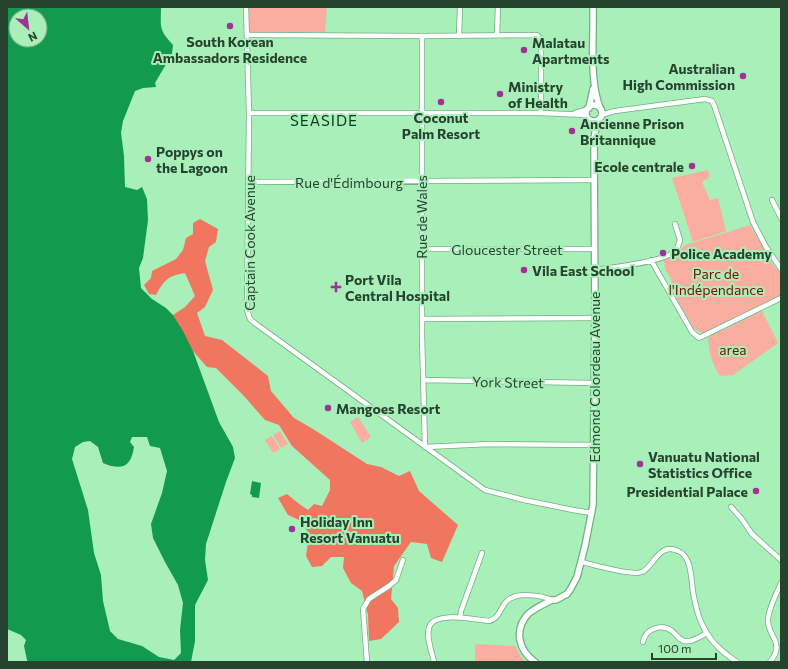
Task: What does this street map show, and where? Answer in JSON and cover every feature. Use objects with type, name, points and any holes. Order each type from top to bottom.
[{"type":"street","name":"Captain Cook Avenue","points":[[246,7],[249,113],[247,310],[250,318],[256,324],[485,490],[524,500],[592,513]]},
{"type":"street","points":[[459,35],[460,7]]},
{"type":"street","points":[[497,35],[498,7]]},
{"type":"street","points":[[593,7],[594,83],[600,113],[594,139]]},
{"type":"street","points":[[247,35],[537,35],[540,39],[541,113]]},
{"type":"street","name":"Rue de Wales","points":[[422,36],[421,249],[425,447]]},
{"type":"street","points":[[594,83],[588,113],[594,139]]},
{"type":"street","points":[[249,113],[588,113],[596,120],[600,113],[611,111],[705,99],[712,101],[753,222],[781,269]]},
{"type":"street","points":[[588,113],[596,106],[600,113]]},
{"type":"street","name":"Edmond Colordeau Avenue","points":[[535,662],[529,658],[523,649],[519,641],[519,631],[529,613],[552,600],[563,597],[570,590],[577,577],[582,562],[592,513],[595,318],[594,139]]},
{"type":"street","name":"Rue d'Édimbourg","points":[[248,182],[594,180]]},
{"type":"street","points":[[772,200],[781,218]]},
{"type":"street","points":[[594,270],[626,267],[675,252],[680,240],[675,224]]},
{"type":"street","name":"Gloucester Street","points":[[421,249],[594,249]]},
{"type":"street","points":[[652,260],[692,332],[699,338],[781,298]]},
{"type":"street","points":[[422,319],[595,318]]},
{"type":"street","name":"York Street","points":[[423,380],[593,383]]},
{"type":"street","points":[[425,447],[490,444],[593,445]]},
{"type":"street","points":[[730,507],[741,518],[752,534],[781,560]]},
{"type":"street","points":[[582,562],[639,573],[645,570],[662,552],[667,550],[677,550],[683,554],[688,564],[702,626],[720,649],[737,662]]},
{"type":"street","points":[[460,618],[461,611],[482,553]]},
{"type":"street","points":[[367,662],[363,609],[369,599],[396,580],[403,560]]},
{"type":"street","points":[[770,662],[777,646],[768,620],[770,610],[781,583]]},
{"type":"street","points":[[434,662],[430,642],[429,626],[438,618],[460,618],[489,621],[494,620],[506,601],[516,596],[536,595],[552,600]]},
{"type":"street","points":[[642,642],[646,632],[662,627],[671,630],[680,639],[685,641],[690,641],[707,633]]},
{"type":"green space","points":[[249,7],[327,7],[325,32],[249,32]]},
{"type":"green space","points":[[708,170],[710,177],[702,182],[710,200],[718,198],[726,231],[693,242],[672,178]]},
{"type":"green space","name":"Parc de l'Indépendance","points":[[750,225],[773,265],[781,274],[781,296],[704,334],[694,329],[673,292],[671,279],[665,269],[664,260],[686,245]]},
{"type":"green space","name":"area","points":[[762,311],[778,343],[733,375],[720,376],[711,357],[709,337]]},
{"type":"green space","points":[[358,417],[371,437],[362,443],[350,422]]},
{"type":"green space","points":[[280,431],[288,444],[281,448],[273,435]]},
{"type":"green space","points":[[272,436],[280,449],[273,453],[265,440]]},
{"type":"green space","points":[[475,644],[515,646],[521,657],[526,662],[438,662],[475,661]]},
{"type":"shaded area","points":[[7,7],[161,7],[161,28],[173,45],[172,54],[155,83],[156,87],[143,88],[135,91],[123,121],[121,133],[124,156],[125,187],[137,190],[142,187],[147,199],[148,220],[143,258],[139,268],[141,288],[152,299],[166,308],[173,315],[183,331],[193,351],[219,422],[233,447],[235,458],[206,544],[205,560],[208,580],[195,605],[195,641],[191,662],[28,662],[24,646],[26,640],[21,635],[7,629]],"holes":[[[132,437],[147,437],[150,446],[160,448],[167,471],[162,493],[151,524],[153,538],[178,585],[183,603],[180,630],[181,653],[174,660],[159,657],[142,646],[118,639],[110,631],[103,601],[101,575],[94,553],[88,510],[72,459],[75,447],[83,442],[90,441],[98,447],[103,463],[115,467],[124,466],[128,463],[133,454],[134,447],[130,442]]]},
{"type":"shaded area","points":[[200,219],[218,229],[216,242],[209,247],[205,261],[213,290],[205,307],[197,313],[205,336],[222,340],[268,376],[271,391],[294,418],[367,464],[381,467],[399,476],[410,471],[419,491],[458,525],[442,562],[431,558],[427,544],[411,542],[394,566],[391,599],[398,608],[399,622],[381,639],[369,641],[368,615],[362,591],[351,583],[343,568],[344,557],[331,557],[322,566],[312,567],[306,556],[309,534],[301,521],[288,515],[278,498],[287,494],[308,510],[314,504],[322,506],[330,490],[330,480],[292,446],[279,425],[265,420],[216,368],[207,367],[193,351],[173,315],[185,307],[195,296],[185,273],[175,275],[168,279],[156,295],[149,294],[144,285],[151,278],[152,271],[176,259],[183,250],[186,238],[193,234],[193,223]]},
{"type":"shaded area","points":[[252,481],[261,483],[259,498],[252,497],[250,494]]},
{"type":"place","name":"South Korean Ambassadors Residence","points":[[230,26]]},
{"type":"place","name":"Malatau Apartments","points":[[524,50]]},
{"type":"place","name":"Australian High Commission","points":[[743,76]]},
{"type":"place","name":"Ministry of Health","points":[[500,94]]},
{"type":"place","name":"Coconut Palm Resort","points":[[441,102]]},
{"type":"place","name":"Ancienne Prison Britannique","points":[[572,131]]},
{"type":"place","name":"Poppys on the Lagoon","points":[[148,159]]},
{"type":"place","name":"Ecole centrale","points":[[692,166]]},
{"type":"place","name":"Police Academy","points":[[663,253]]},
{"type":"place","name":"Vila East School","points":[[524,270]]},
{"type":"place","name":"Port Vila Central Hospital","points":[[336,287]]},
{"type":"place","name":"Mangoes Resort","points":[[328,408]]},
{"type":"place","name":"Vanuatu National Statistics Office","points":[[640,464]]},
{"type":"place","name":"Presidential Palace","points":[[756,491]]},
{"type":"place","name":"Holiday Inn Resort Vanuatu","points":[[292,529]]},
{"type":"district","name":"SEASIDE","points":[[324,120]]}]
